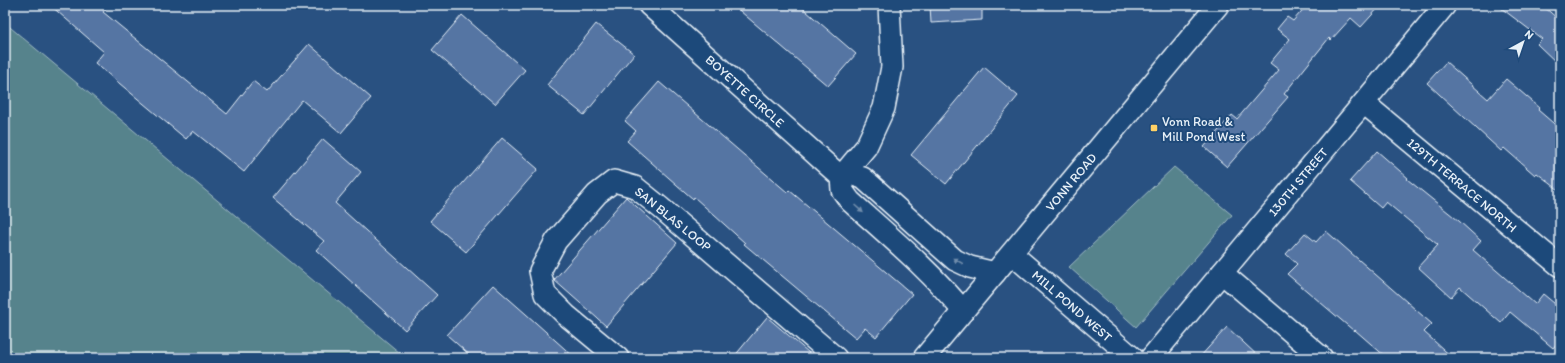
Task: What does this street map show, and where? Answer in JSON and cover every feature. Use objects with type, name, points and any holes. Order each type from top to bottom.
[{"type":"street","name":"BOYETTE CIRCLE","points":[[649,5],[841,177]]},
{"type":"street","points":[[889,5],[892,67],[884,108],[866,147],[841,177],[842,190],[850,201],[932,275],[947,291],[963,312]]},
{"type":"street","name":"VONN ROAD","points":[[924,358],[1218,5]]},
{"type":"street","name":"130TH STREET","points":[[1151,358],[1445,5]]},
{"type":"street","name":"129TH TERRACE NORTH","points":[[1364,103],[1560,266]]},
{"type":"street","points":[[841,177],[853,175],[863,178],[955,260],[970,267],[995,274]]},
{"type":"street","name":"SAN BLAS LOOP","points":[[618,358],[566,315],[544,294],[540,271],[556,241],[597,194],[614,181],[635,187],[836,358]]},
{"type":"street","name":"MILL POND WEST","points":[[1012,254],[1133,358]]},
{"type":"street","points":[[1222,273],[1322,358]]},
{"type":"green space","points":[[5,23],[406,358],[5,358]]},
{"type":"green space","points":[[1174,167],[1232,215],[1136,327],[1069,267]]},
{"type":"building","points":[[50,5],[109,5],[103,12],[227,114],[253,81],[267,92],[309,44],[371,98],[341,133],[302,100],[244,172],[193,131],[186,139],[95,63],[104,52]]},
{"type":"building","points":[[733,5],[799,5],[856,54],[828,86]]},
{"type":"building","points":[[930,5],[982,5],[982,20],[931,23]]},
{"type":"building","points":[[1307,5],[1381,5],[1361,27],[1351,18],[1331,40],[1329,38],[1284,94],[1288,97],[1227,167],[1204,147],[1232,115],[1237,119],[1279,70],[1270,63],[1290,39],[1277,29],[1287,17],[1293,21]]},
{"type":"building","points":[[1497,5],[1542,5],[1559,20],[1560,19],[1560,66],[1537,44],[1542,39]]},
{"type":"building","points":[[462,15],[525,70],[495,104],[432,50]]},
{"type":"building","points":[[596,24],[634,54],[584,115],[547,85]]},
{"type":"building","points":[[1446,62],[1488,99],[1506,79],[1540,108],[1538,110],[1560,129],[1560,191],[1537,173],[1535,175],[1504,148],[1501,151],[1427,83]]},
{"type":"building","points":[[984,67],[1018,96],[946,184],[911,155]]},
{"type":"building","points":[[659,82],[787,192],[789,190],[912,294],[876,337],[865,328],[856,338],[744,244],[745,243],[694,197],[693,199],[627,141],[636,131],[625,121]]},
{"type":"building","points":[[502,138],[538,169],[466,252],[430,221]]},
{"type":"building","points":[[323,139],[361,172],[335,203],[437,295],[405,330],[316,250],[324,241],[273,198]]},
{"type":"building","points":[[1377,151],[1408,178],[1407,179],[1459,221],[1481,241],[1473,250],[1535,304],[1543,294],[1560,308],[1560,340],[1553,348],[1510,312],[1501,323],[1460,287],[1451,297],[1418,267],[1438,245],[1386,202],[1381,208],[1350,181]]},
{"type":"building","points":[[626,197],[677,243],[606,326],[554,280]]},
{"type":"building","points":[[1326,231],[1432,324],[1424,332],[1453,358],[1387,358],[1287,274],[1297,264],[1286,254],[1305,233],[1316,242]]},
{"type":"building","points":[[493,285],[575,358],[473,358],[447,335]]},
{"type":"building","points":[[767,317],[815,358],[733,358]]},
{"type":"building","points":[[1227,327],[1260,358],[1199,358]]},
{"type":"place","name":"Vonn Road & Mill Pond West","points":[[1154,128]]}]
